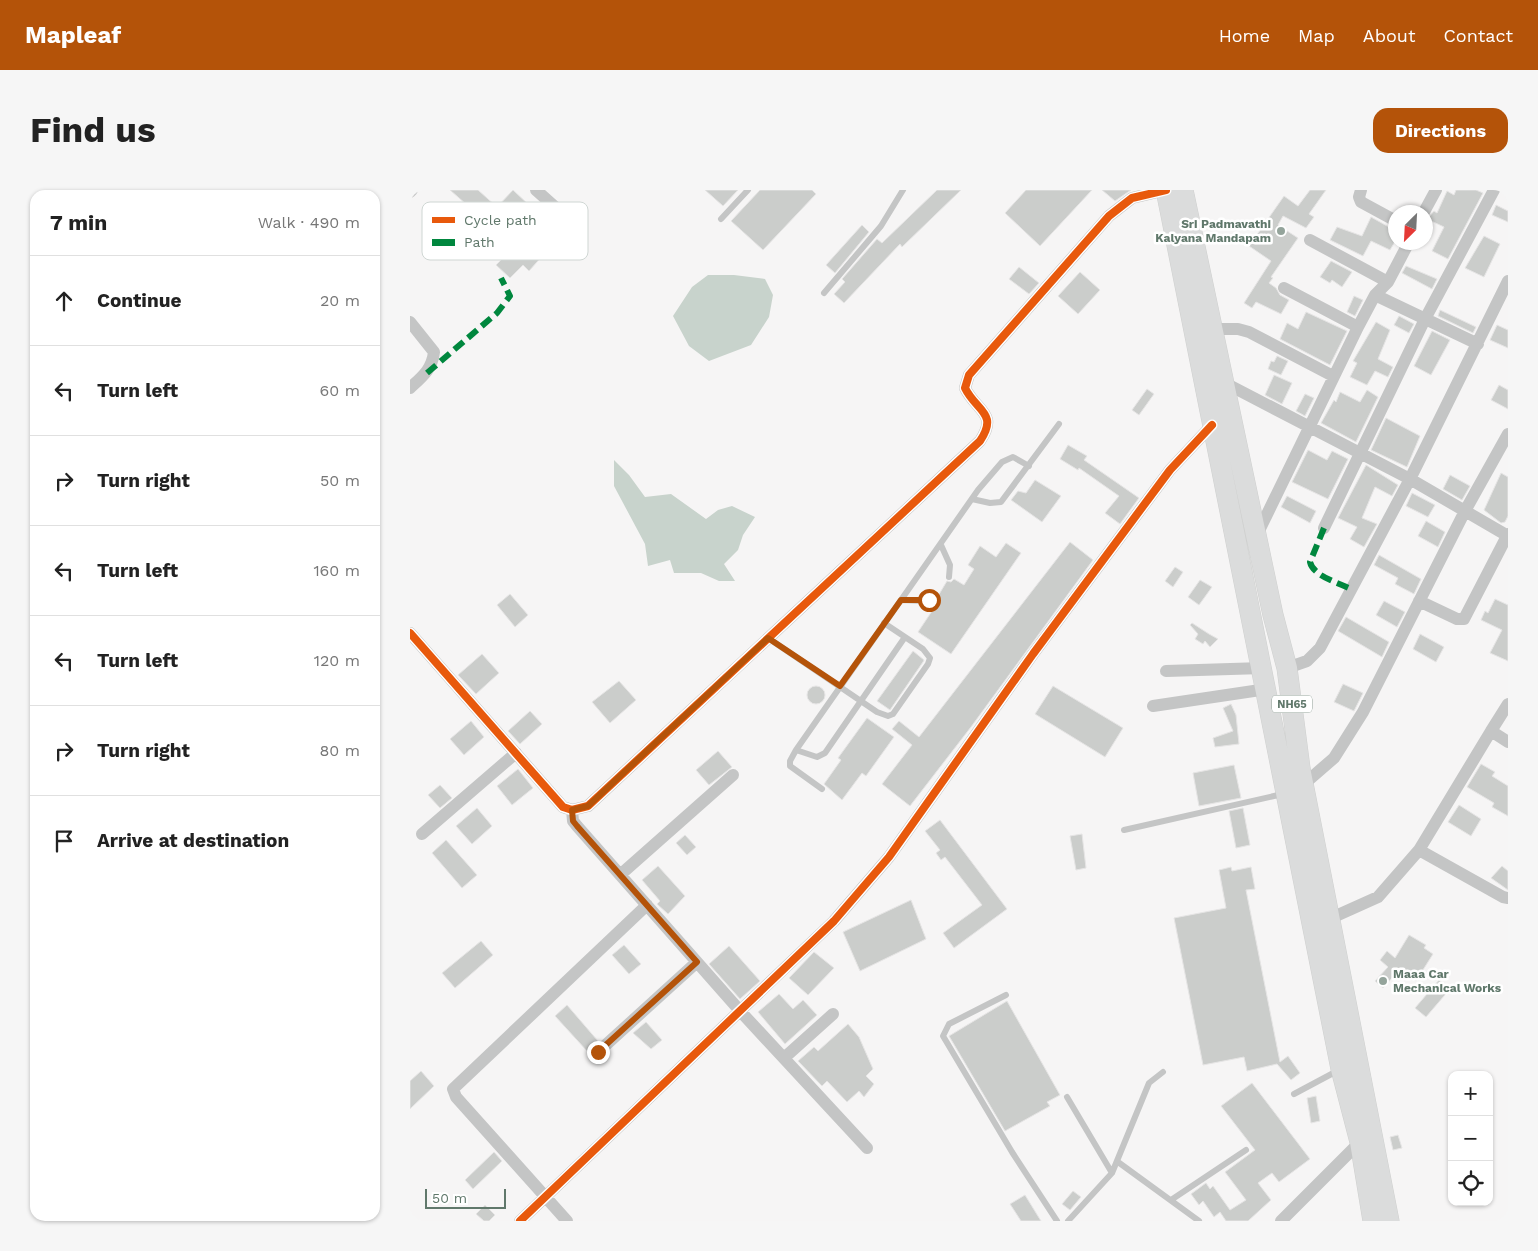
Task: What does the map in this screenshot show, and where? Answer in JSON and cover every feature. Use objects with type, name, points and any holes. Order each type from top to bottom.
[{"type":"highway","name":"NH65","points":[[1166,190],[1262,668],[1329,920],[1389,1221]]},
{"type":"highway","name":"NH65","points":[[1183,190],[1272,615],[1287,668],[1295,789],[1341,1069],[1360,1142],[1373,1221]]},
{"type":"street","points":[[536,190],[549,202]]},
{"type":"street","points":[[410,633],[562,807],[572,810],[588,806],[980,441],[988,425],[988,417],[965,388],[969,375],[1109,216],[1132,198],[1166,190]]},
{"type":"street","points":[[1361,190],[1359,197],[1361,202],[1388,217]]},
{"type":"street","points":[[1428,205],[1436,190]]},
{"type":"street","points":[[1324,528],[1426,319],[1494,190]]},
{"type":"street","points":[[1310,240],[1388,282]]},
{"type":"street","points":[[1256,538],[1283,484],[1308,426],[1358,327],[1375,295],[1388,282],[1405,250]]},
{"type":"street","points":[[1287,668],[1307,661],[1320,648],[1410,479],[1508,281]]},
{"type":"street","points":[[1284,288],[1358,327]]},
{"type":"street","points":[[1375,295],[1478,344]]},
{"type":"street","points":[[410,322],[434,352],[433,362],[427,373],[410,388]]},
{"type":"street","points":[[1212,329],[1238,329],[1249,332],[1334,376]]},
{"type":"street","points":[[1223,382],[1410,479],[1508,536],[1464,619],[1457,620],[1419,601]]},
{"type":"street","points":[[520,1221],[741,1012],[834,921],[889,857],[1033,654],[1165,477],[1212,425]]},
{"type":"street","points":[[1295,789],[1326,767],[1341,748],[1363,712],[1465,511],[1508,434]]},
{"type":"street","points":[[1166,671],[1262,668]]},
{"type":"street","points":[[1153,706],[1267,688]]},
{"type":"street","points":[[1329,920],[1378,897],[1419,850],[1508,704]]},
{"type":"street","points":[[1491,731],[1508,742]]},
{"type":"street","points":[[422,834],[516,753]]},
{"type":"street","points":[[620,875],[733,775]]},
{"type":"street","points":[[572,810],[573,821],[577,826],[741,1012],[866,1148]]},
{"type":"street","points":[[1419,850],[1508,898]]},
{"type":"street","points":[[567,1221],[456,1097],[453,1089],[646,905]]},
{"type":"street","points":[[598,1052],[697,962]]},
{"type":"street","points":[[784,1058],[833,1014]]},
{"type":"street","points":[[1281,1221],[1360,1142]]},
{"type":"lane","points":[[721,219],[748,190]]},
{"type":"lane","points":[[824,293],[881,226],[903,190]]},
{"type":"lane","points":[[972,499],[990,503],[1001,502],[1059,424]]},
{"type":"lane","points":[[822,789],[790,766],[790,761],[796,750],[972,499],[1006,459],[1013,457],[1029,466]]},
{"type":"lane","points":[[941,545],[950,565],[949,577]]},
{"type":"lane","points":[[901,600],[924,601],[933,598]]},
{"type":"lane","points":[[768,638],[877,712],[888,716],[893,714],[930,658],[924,649],[884,623]]},
{"type":"lane","points":[[796,750],[817,757],[823,755],[905,637]]},
{"type":"lane","points":[[1124,830],[1295,789]]},
{"type":"lane","points":[[1006,995],[949,1024],[943,1036],[1012,1152],[1058,1221]]},
{"type":"lane","points":[[1294,1094],[1341,1069]]},
{"type":"lane","points":[[1068,1221],[1112,1173],[1149,1084],[1163,1072]]},
{"type":"lane","points":[[1067,1097],[1112,1173]]},
{"type":"lane","points":[[1171,1200],[1246,1150]]},
{"type":"lane","points":[[1118,1162],[1199,1221]]},
{"type":"shaded area","points":[[708,275],[734,275],[765,279],[773,295],[769,317],[751,345],[709,361],[689,346],[673,316],[692,287]]},
{"type":"shaded area","points":[[614,460],[629,475],[645,497],[671,494],[706,519],[718,510],[732,506],[755,517],[743,535],[738,550],[724,564],[735,581],[719,581],[701,573],[674,573],[670,560],[648,566],[645,544],[614,486]]},
{"type":"building","points":[[450,190],[478,190],[491,202],[464,202]]},
{"type":"building","points":[[513,190],[526,202],[502,202]]},
{"type":"building","points":[[705,190],[738,190],[723,206]]},
{"type":"building","points":[[760,190],[812,190],[816,194],[763,250],[731,221]]},
{"type":"building","points":[[937,190],[961,190],[902,247],[900,244],[844,303],[834,294],[845,282],[842,279],[877,239],[882,243]]},
{"type":"building","points":[[1026,190],[1092,190],[1040,246],[1005,213]]},
{"type":"building","points":[[1102,190],[1131,190],[1115,201]]},
{"type":"building","points":[[1310,190],[1326,190],[1309,214],[1314,217],[1306,228],[1283,216],[1278,225],[1298,238],[1271,277],[1273,278],[1269,283],[1276,288],[1280,295],[1289,300],[1281,314],[1256,302],[1252,308],[1244,303],[1271,261],[1249,246],[1284,196],[1298,206]]},
{"type":"building","points":[[1456,190],[1476,190],[1483,193],[1448,259],[1432,251],[1444,227],[1433,222],[1433,212],[1437,213],[1447,191],[1454,195]]},
{"type":"building","points":[[1496,205],[1508,211],[1508,222],[1492,215]]},
{"type":"building","points":[[1371,217],[1388,227],[1388,249],[1371,241],[1363,256],[1330,240],[1337,227],[1362,236]]},
{"type":"building","points":[[862,225],[869,232],[835,273],[826,265]]},
{"type":"building","points":[[1484,236],[1500,244],[1484,277],[1465,268]]},
{"type":"building","points":[[501,260],[539,260],[529,271],[523,265],[510,278],[496,265]]},
{"type":"building","points":[[1331,261],[1352,272],[1342,287],[1332,280],[1330,283],[1320,277]]},
{"type":"building","points":[[1406,266],[1437,279],[1432,289],[1402,273]]},
{"type":"building","points":[[1019,267],[1039,283],[1029,294],[1009,279]]},
{"type":"building","points":[[1080,272],[1100,290],[1078,314],[1058,296]]},
{"type":"building","points":[[1354,296],[1363,300],[1355,316],[1347,312]]},
{"type":"building","points":[[1440,310],[1476,327],[1473,333],[1438,316]]},
{"type":"building","points":[[1306,312],[1347,331],[1330,365],[1280,339],[1287,323],[1298,329]]},
{"type":"building","points":[[1399,316],[1414,324],[1409,333],[1394,325]]},
{"type":"building","points":[[1376,322],[1390,330],[1378,359],[1393,367],[1388,377],[1375,371],[1367,385],[1350,377],[1357,363],[1353,361]]},
{"type":"building","points":[[1497,325],[1508,330],[1508,348],[1490,340]]},
{"type":"building","points":[[1432,331],[1450,340],[1431,375],[1414,366]]},
{"type":"building","points":[[1277,356],[1288,361],[1281,375],[1268,369],[1271,361],[1274,362]]},
{"type":"building","points":[[1274,375],[1292,383],[1282,404],[1265,395]]},
{"type":"building","points":[[1499,385],[1508,390],[1508,409],[1491,400]]},
{"type":"building","points":[[1147,389],[1154,394],[1139,415],[1132,410]]},
{"type":"building","points":[[1367,390],[1378,397],[1356,442],[1321,423],[1334,400],[1336,402],[1340,392],[1360,402]]},
{"type":"building","points":[[1305,394],[1314,398],[1305,416],[1296,411]]},
{"type":"building","points":[[1386,418],[1420,436],[1407,467],[1371,450]]},
{"type":"building","points":[[1068,445],[1087,456],[1084,460],[1139,498],[1120,524],[1105,513],[1119,496],[1079,468],[1078,470],[1060,459]]},
{"type":"building","points":[[1308,450],[1327,460],[1332,451],[1348,459],[1328,499],[1292,482]]},
{"type":"building","points":[[1366,465],[1398,485],[1392,496],[1375,487],[1362,518],[1377,524],[1364,547],[1350,539],[1357,527],[1338,518]]},
{"type":"building","points":[[1501,473],[1508,477],[1508,516],[1505,522],[1501,523],[1484,510]]},
{"type":"building","points":[[1450,475],[1470,486],[1462,500],[1443,489]]},
{"type":"building","points":[[1035,480],[1061,496],[1042,522],[1011,500],[1018,491],[1026,493]]},
{"type":"building","points":[[1412,493],[1435,505],[1428,517],[1406,506]]},
{"type":"building","points":[[1287,496],[1316,511],[1310,523],[1281,507]]},
{"type":"building","points":[[1426,521],[1445,532],[1438,547],[1418,536]]},
{"type":"building","points":[[1070,542],[1093,560],[971,727],[910,806],[882,784],[912,745],[892,729],[899,721],[919,737]]},
{"type":"building","points":[[1006,543],[1021,553],[951,654],[918,632],[940,599],[938,596],[947,581],[951,582],[954,579],[964,585],[974,569],[968,565],[980,546],[996,557]]},
{"type":"building","points":[[1379,555],[1421,579],[1414,594],[1395,584],[1398,578],[1374,565]]},
{"type":"building","points":[[1175,567],[1183,572],[1173,587],[1165,581]]},
{"type":"building","points":[[1200,580],[1212,587],[1199,605],[1188,597]]},
{"type":"building","points":[[510,594],[528,615],[515,627],[497,605]]},
{"type":"building","points":[[1495,599],[1508,605],[1508,661],[1490,653],[1502,630],[1481,620],[1485,611],[1488,613]]},
{"type":"building","points":[[1384,601],[1405,612],[1397,627],[1376,615]]},
{"type":"building","points":[[1346,617],[1389,642],[1382,657],[1338,631]]},
{"type":"building","points":[[1192,623],[1218,639],[1210,647],[1205,641],[1203,644],[1195,639],[1198,634],[1190,625]]},
{"type":"building","points":[[1420,634],[1444,647],[1436,662],[1413,649]]},
{"type":"building","points":[[913,651],[924,660],[890,710],[877,701]]},
{"type":"building","points":[[482,654],[499,673],[476,694],[458,675]]},
{"type":"building","points":[[619,681],[636,700],[610,723],[592,702]]},
{"type":"building","points":[[1343,684],[1363,693],[1354,711],[1334,702]]},
{"type":"building","points":[[816,686],[822,689],[825,695],[822,701],[816,704],[810,701],[807,695],[810,689]]},
{"type":"building","points":[[1053,686],[1123,728],[1105,757],[1035,714]]},
{"type":"building","points":[[1231,704],[1236,715],[1239,744],[1215,747],[1213,738],[1233,731],[1223,708]]},
{"type":"building","points":[[530,711],[542,724],[520,744],[508,731]]},
{"type":"building","points":[[867,718],[894,737],[866,776],[862,773],[842,800],[824,784],[841,760],[838,758]]},
{"type":"building","points":[[471,721],[484,737],[464,755],[450,739]]},
{"type":"building","points":[[718,751],[732,767],[709,785],[696,770]]},
{"type":"building","points":[[1481,764],[1495,772],[1492,776],[1508,786],[1508,816],[1492,807],[1494,803],[1467,787]]},
{"type":"building","points":[[1234,765],[1241,798],[1199,806],[1193,773]]},
{"type":"building","points":[[518,769],[533,788],[512,805],[497,786]]},
{"type":"building","points":[[440,785],[452,798],[440,808],[428,795]]},
{"type":"building","points":[[1459,805],[1481,819],[1471,836],[1448,822]]},
{"type":"building","points":[[477,808],[492,826],[472,844],[456,826]]},
{"type":"building","points":[[1243,808],[1250,845],[1236,848],[1229,811]]},
{"type":"building","points":[[940,820],[1007,909],[954,948],[943,933],[982,905],[945,857],[941,860],[936,853],[940,850],[925,831]]},
{"type":"building","points":[[1082,834],[1086,868],[1076,870],[1070,836]]},
{"type":"building","points":[[685,835],[696,847],[687,855],[676,843]]},
{"type":"building","points":[[446,840],[477,875],[462,888],[432,853]]},
{"type":"building","points":[[658,866],[685,896],[668,914],[657,904],[660,901],[642,880]]},
{"type":"building","points":[[1502,866],[1508,871],[1508,890],[1491,878]]},
{"type":"building","points":[[1231,867],[1232,871],[1251,867],[1255,889],[1246,890],[1280,1062],[1288,1056],[1300,1073],[1291,1080],[1277,1064],[1247,1071],[1244,1057],[1203,1065],[1174,918],[1226,908],[1219,870]]},
{"type":"building","points":[[911,900],[926,939],[860,971],[843,932]]},
{"type":"building","points":[[1409,935],[1426,945],[1424,948],[1433,954],[1416,981],[1400,969],[1383,988],[1375,981],[1388,967],[1380,960],[1387,951],[1395,958]]},
{"type":"building","points":[[481,941],[493,955],[455,988],[442,973]]},
{"type":"building","points":[[624,945],[641,964],[629,974],[612,955]]},
{"type":"building","points":[[729,946],[760,981],[740,999],[709,964]]},
{"type":"building","points":[[814,952],[834,968],[808,995],[789,978]]},
{"type":"building","points":[[1439,980],[1450,989],[1426,1017],[1415,1008]]},
{"type":"building","points":[[779,994],[793,1009],[803,1000],[817,1015],[785,1044],[758,1012]]},
{"type":"building","points":[[1007,1001],[1060,1095],[1047,1102],[1050,1106],[1005,1131],[949,1036]]},
{"type":"building","points":[[567,1005],[598,1041],[587,1051],[555,1016]]},
{"type":"building","points":[[646,1022],[662,1040],[651,1049],[633,1033]]},
{"type":"building","points":[[848,1024],[859,1037],[873,1069],[866,1076],[874,1084],[864,1097],[859,1091],[847,1102],[827,1081],[822,1086],[798,1061],[814,1047],[818,1051]]},
{"type":"building","points":[[421,1071],[434,1086],[410,1109],[410,1081]]},
{"type":"building","points":[[1252,1083],[1310,1159],[1279,1182],[1272,1173],[1258,1183],[1271,1200],[1248,1221],[1226,1221],[1220,1212],[1214,1217],[1203,1201],[1199,1205],[1191,1194],[1206,1183],[1210,1189],[1213,1186],[1230,1210],[1246,1200],[1225,1172],[1255,1150],[1221,1106]]},
{"type":"building","points":[[1316,1096],[1320,1121],[1311,1123],[1307,1098]]},
{"type":"building","points":[[1398,1135],[1402,1148],[1393,1150],[1390,1137]]},
{"type":"building","points":[[494,1152],[502,1161],[473,1189],[465,1180]]},
{"type":"building","points":[[1073,1191],[1081,1197],[1070,1210],[1062,1204]]},
{"type":"building","points":[[1025,1195],[1041,1221],[1021,1221],[1010,1204]]},
{"type":"building","points":[[485,1205],[495,1215],[489,1221],[484,1221],[476,1214]]},
{"type":"marked path","points":[[427,373],[497,313],[510,296],[501,278]]},
{"type":"marked path","points":[[1324,528],[1310,562],[1312,567],[1321,575],[1351,589]]},
{"type":"cycle path","points":[[410,633],[563,807],[572,810],[588,806],[980,441],[985,432],[987,418],[965,388],[969,375],[1109,216],[1132,198],[1166,190]]},
{"type":"cycle path","points":[[520,1221],[834,921],[889,857],[1033,654],[1170,470],[1212,425]]},
{"type":"place","name":"Sri Padmavathi Kalyana Mandapam","points":[[1281,231]]},
{"type":"place","name":"Maaa Car Mechanical Works","points":[[1383,981]]},
{"type":"route","points":[[598,1052],[697,962],[577,826],[573,821],[572,810],[588,806],[768,638],[840,686],[901,600],[929,600]]}]
